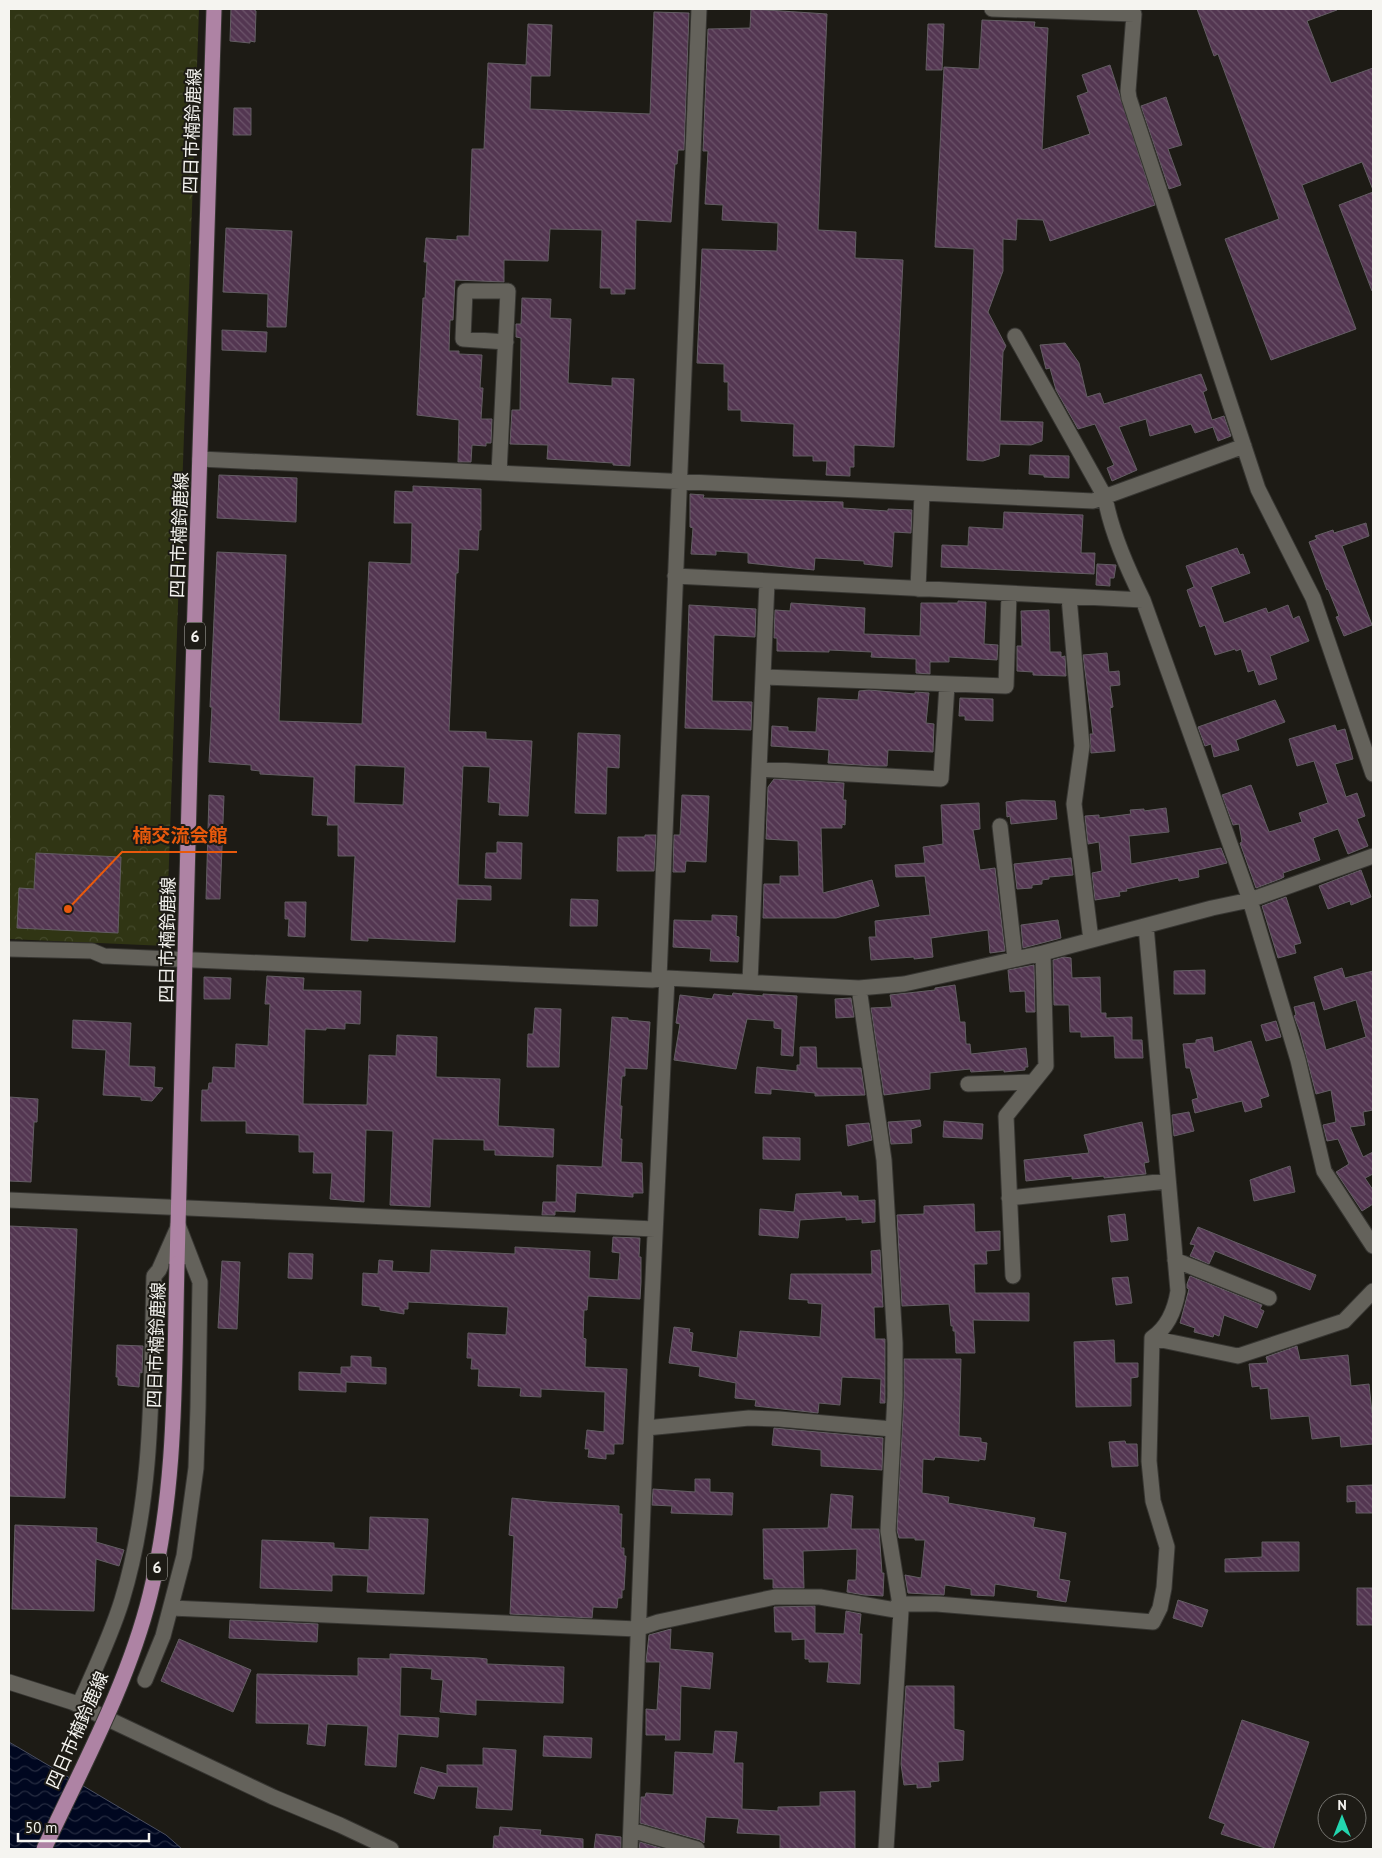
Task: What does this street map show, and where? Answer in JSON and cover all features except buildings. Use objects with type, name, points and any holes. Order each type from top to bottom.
[{"type":"main road","name":"四日市楠鈴鹿線","points":[[44,1849],[110,1706],[141,1627],[156,1570],[170,1483],[214,9]]},
{"type":"street","points":[[630,1849],[637,1629],[655,1229],[678,482],[700,9]]},
{"type":"street","points":[[992,9],[1129,12],[1134,14],[1129,98],[1258,489],[1313,598],[1373,774]]},
{"type":"street","points":[[1015,336],[1105,497],[1108,513],[1143,600],[1250,900],[1298,1060],[1324,1171],[1373,1246]]},
{"type":"street","points":[[499,473],[506,342]]},
{"type":"street","points":[[200,459],[1093,502],[1244,446]]},
{"type":"street","points":[[918,589],[922,494]]},
{"type":"street","points":[[675,576],[1143,600]]},
{"type":"street","points":[[750,982],[767,582]]},
{"type":"street","points":[[764,677],[1006,686],[1009,594]]},
{"type":"street","points":[[1069,597],[1082,746],[1074,804],[1092,940]]},
{"type":"street","points":[[759,769],[941,779],[947,685]]},
{"type":"street","points":[[1000,826],[1015,959]]},
{"type":"street","points":[[9,949],[92,952],[104,956],[186,960],[642,980],[663,978],[859,988],[904,984],[1043,953],[1212,908],[1250,900],[1373,856]]},
{"type":"street","points":[[1146,926],[1178,1292],[1175,1310],[1160,1333],[1152,1338]]},
{"type":"street","points":[[1013,1276],[1006,1116],[1046,1066],[1043,953]]},
{"type":"street","points":[[859,988],[884,1160],[894,1343],[895,1396],[888,1531],[899,1607],[886,1849]]},
{"type":"street","points":[[968,1084],[1033,1082]]},
{"type":"street","points":[[1009,1198],[1168,1181]]},
{"type":"street","points":[[9,1200],[655,1229]]},
{"type":"street","points":[[145,1680],[163,1636],[184,1556],[196,1468],[200,1282],[178,1225]]},
{"type":"street","points":[[79,1706],[110,1634],[122,1600],[137,1538],[144,1498],[148,1457],[154,1276],[160,1270],[178,1225]]},
{"type":"street","points":[[1175,1260],[1269,1298]]},
{"type":"street","points":[[1152,1338],[1238,1356],[1344,1321],[1373,1291]]},
{"type":"street","points":[[171,1608],[637,1629],[658,1622],[775,1597],[820,1597],[899,1607],[937,1604],[1153,1622],[1160,1608],[1164,1588],[1168,1547],[1153,1501],[1149,1461],[1152,1338]]},
{"type":"street","points":[[646,1428],[749,1418],[892,1429]]},
{"type":"street","points":[[9,1682],[63,1698],[273,1797],[391,1849]]},
{"type":"street","points":[[631,1830],[698,1849]]},
{"type":"green space","points":[[9,9],[199,9],[166,946],[9,939]]},
{"type":"water","points":[[9,1742],[166,1835],[182,1849],[9,1849]]},
{"type":"place","name":"楠交流会館","points":[[68,909]]}]
